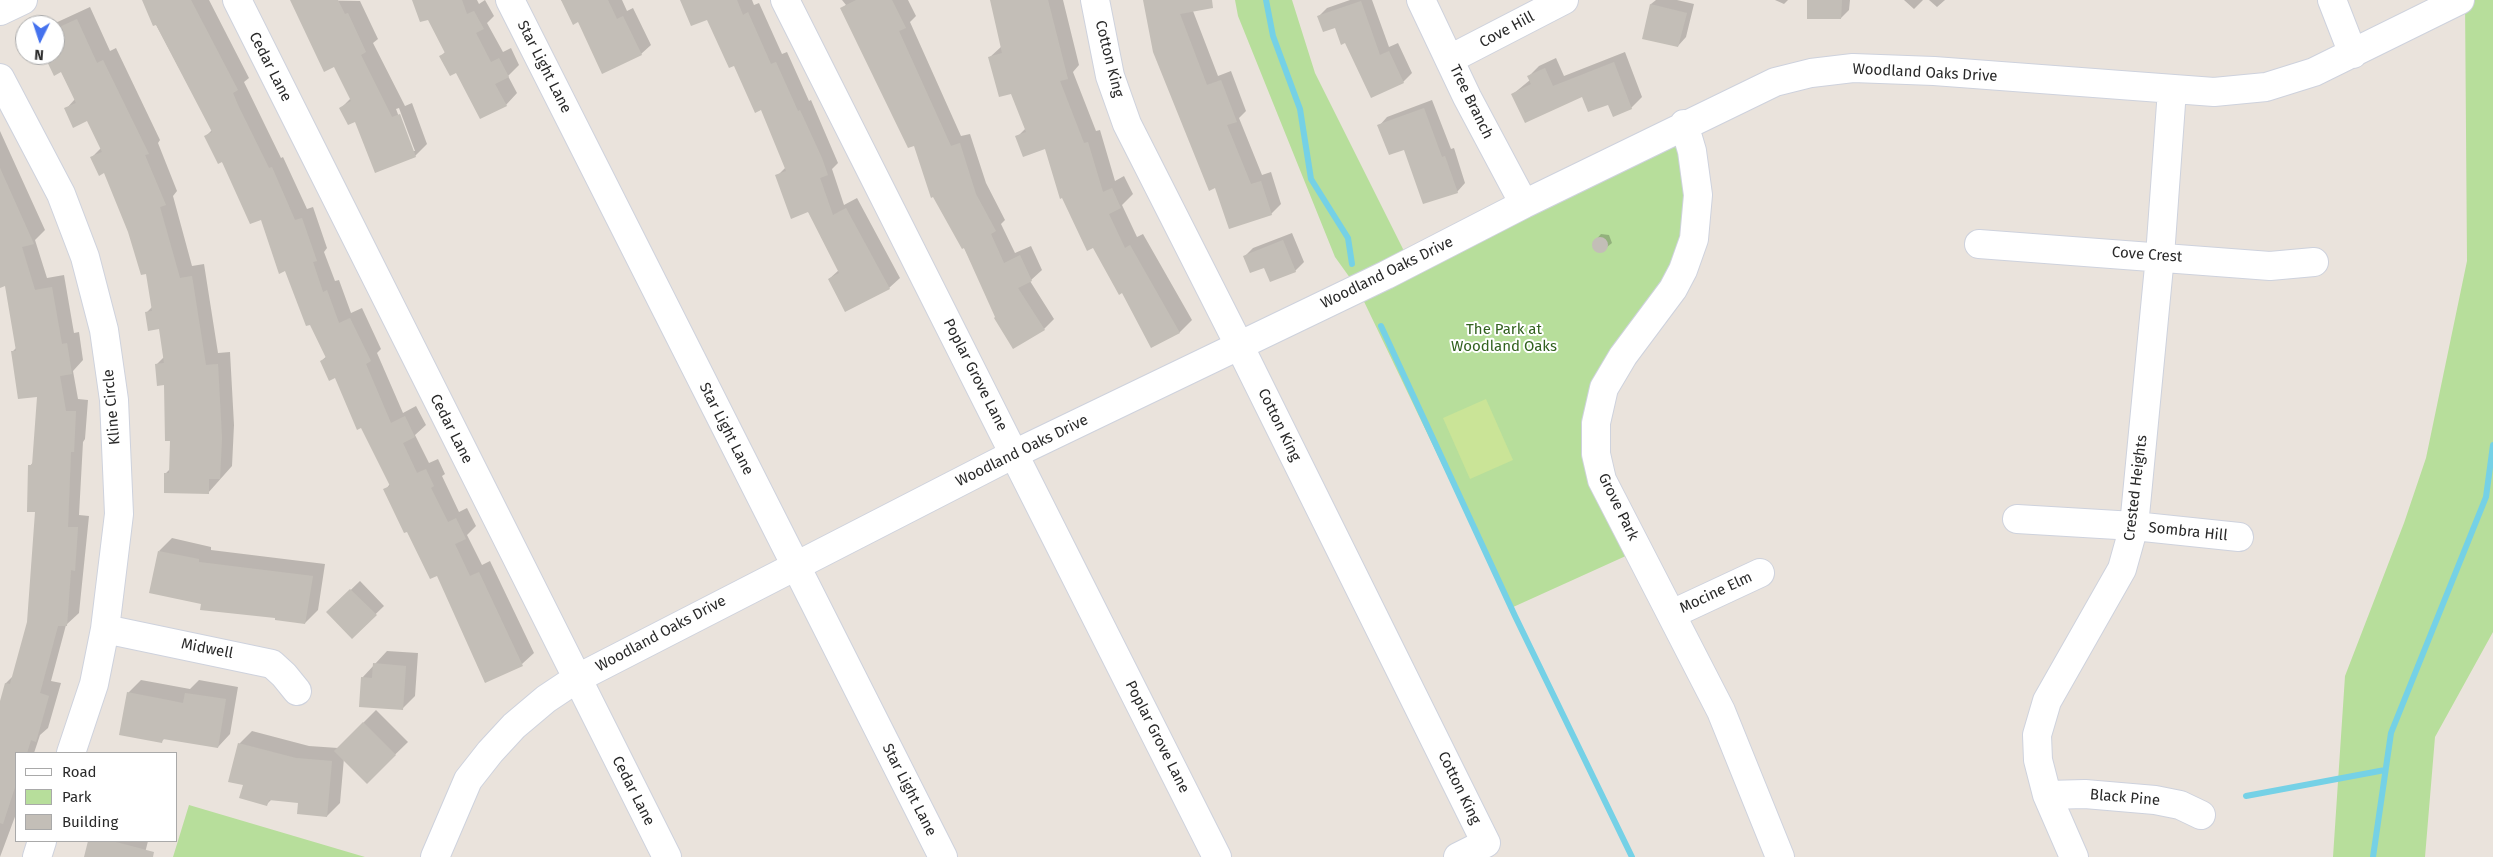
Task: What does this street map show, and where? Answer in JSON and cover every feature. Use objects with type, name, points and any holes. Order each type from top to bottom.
[{"type":"street","points":[[0,11],[23,0]]},
{"type":"street","name":"Cedar Lane","points":[[237,0],[576,679],[667,857]]},
{"type":"street","name":"Star Light Lane","points":[[510,0],[943,857]]},
{"type":"street","name":"Poplar Grove Lane","points":[[785,0],[1217,857]]},
{"type":"street","name":"Cotton King","points":[[1095,0],[1110,76],[1127,124],[1486,843],[1458,857]]},
{"type":"street","name":"Tree Branch","points":[[1421,0],[1466,97],[1524,204]]},
{"type":"street","name":"Cove Hill","points":[[1450,59],[1564,0]]},
{"type":"street","points":[[2332,0],[2353,54]]},
{"type":"street","name":"Woodland Oaks Drive","points":[[435,857],[468,780],[490,752],[514,726],[546,699],[576,679],[1014,454],[1394,271],[1684,124],[1775,82],[1811,73],[1853,68],[1934,70],[2214,92],[2266,86],[2314,72],[2460,0]]},
{"type":"street","name":"Kline Circle","points":[[0,78],[61,194],[85,257],[104,330],[114,400],[119,514],[105,629],[94,684],[71,752]]},
{"type":"street","name":"Crested Heights","points":[[2074,857],[2047,795],[2038,760],[2038,735],[2047,700],[2122,569],[2134,526],[2160,256],[2172,90]]},
{"type":"street","name":"Grove Park","points":[[1684,124],[1692,151],[1698,195],[1694,239],[1684,270],[1673,289],[1623,356],[1604,388],[1596,430],[1596,454],[1602,480],[1721,710],[1780,857]]},
{"type":"street","name":"Cove Crest","points":[[1979,244],[2160,256],[2270,266],[2314,262]]},
{"type":"street","name":"Sombra Hill","points":[[2017,519],[2134,526],[2239,537]]},
{"type":"street","name":"Mocine Elm","points":[[1672,614],[1760,573]]},
{"type":"street","name":"Midwell","points":[[105,629],[272,664],[297,691]]},
{"type":"street","name":"Black Pine","points":[[2047,795],[2085,794],[2155,800],[2180,805],[2201,815]]},
{"type":"street","points":[[37,857],[42,842]]},
{"type":"green space","name":"The Park at Woodland Oaks","points":[[1235,0],[1292,0],[1315,73],[1410,263],[1684,124],[1694,239],[1596,423],[1639,550],[1511,608],[1358,289],[1335,257],[1238,16]]},
{"type":"green space","points":[[2465,0],[2493,0],[2493,632],[2435,737],[2425,857],[2333,857],[2345,676],[2404,523],[2426,458],[2467,261]]},
{"type":"green space","points":[[1486,399],[1513,460],[1470,479],[1443,418]]},
{"type":"green space","points":[[189,805],[365,857],[173,857]]},
{"type":"building","points":[[142,0],[191,0],[238,90],[233,93],[238,105],[269,168],[272,167],[295,220],[302,218],[317,261],[313,262],[323,292],[327,290],[339,323],[350,318],[371,361],[366,364],[391,423],[405,416],[415,437],[403,443],[417,473],[426,469],[434,486],[431,488],[448,522],[456,518],[466,539],[455,544],[470,576],[479,572],[523,666],[485,683],[437,576],[430,579],[407,532],[404,533],[383,489],[390,486],[361,428],[357,430],[335,378],[329,381],[320,361],[326,358],[310,325],[306,326],[285,271],[279,274],[261,220],[250,224],[222,162],[218,164],[204,136],[212,132],[156,25],[153,26]]},
{"type":"building","points":[[290,0],[338,0],[345,14],[348,13],[366,52],[361,55],[392,117],[400,114],[416,157],[375,173],[355,122],[348,125],[339,108],[351,101],[334,67],[324,72]]},
{"type":"building","points":[[412,0],[462,0],[467,14],[474,11],[484,29],[476,33],[491,62],[499,58],[509,77],[495,84],[507,106],[480,119],[456,73],[450,76],[439,56],[445,53],[428,20],[420,22]]},
{"type":"building","points":[[561,0],[608,0],[617,19],[623,16],[642,55],[602,74],[578,22],[573,25]]},
{"type":"building","points":[[680,0],[737,0],[743,15],[748,12],[771,64],[776,62],[822,158],[828,175],[820,178],[833,215],[846,208],[890,289],[845,312],[828,279],[839,273],[808,212],[791,219],[775,175],[786,171],[761,110],[755,113],[734,66],[729,68],[707,20],[691,26]]},
{"type":"building","points":[[856,0],[892,0],[906,28],[899,31],[951,146],[960,143],[976,194],[996,231],[991,234],[1004,263],[1020,255],[1032,281],[1018,288],[1045,330],[1013,349],[994,318],[964,248],[962,249],[933,197],[931,198],[914,146],[908,148],[840,8]]},
{"type":"building","points":[[990,0],[1048,0],[1068,79],[1060,81],[1084,143],[1088,142],[1103,192],[1112,188],[1121,208],[1109,214],[1125,248],[1130,245],[1180,333],[1151,348],[1122,293],[1119,295],[1093,248],[1087,251],[1062,198],[1060,199],[1045,149],[1023,157],[1015,136],[1026,132],[1011,94],[999,97],[988,57],[1002,53]]},
{"type":"building","points":[[1143,0],[1212,0],[1213,8],[1180,14],[1207,85],[1221,80],[1237,122],[1227,125],[1251,184],[1261,181],[1272,215],[1229,229],[1215,188],[1209,191],[1153,52]]},
{"type":"building","points":[[1807,0],[1842,0],[1841,19],[1807,19]]},
{"type":"building","points":[[1361,1],[1380,55],[1389,51],[1404,83],[1371,98],[1345,43],[1341,45],[1335,28],[1323,32],[1317,16]]},
{"type":"building","points":[[1650,4],[1687,13],[1678,47],[1642,39]]},
{"type":"building","points":[[77,19],[97,63],[103,60],[149,154],[145,155],[166,205],[160,207],[180,278],[192,276],[206,365],[218,364],[222,438],[220,479],[209,479],[209,494],[164,493],[164,473],[169,473],[170,441],[165,441],[164,385],[157,386],[155,364],[164,363],[159,329],[148,331],[145,312],[152,311],[146,274],[141,275],[128,232],[104,173],[99,176],[90,157],[102,152],[87,121],[73,128],[64,108],[76,103],[61,72],[54,76],[49,65],[65,65],[65,24]]},
{"type":"building","points":[[1614,62],[1632,109],[1613,117],[1608,105],[1588,112],[1582,97],[1525,123],[1511,94],[1531,84],[1527,76],[1545,68],[1553,86]]},
{"type":"building","points":[[1424,108],[1442,157],[1445,156],[1458,193],[1423,204],[1404,150],[1389,155],[1377,125]]},
{"type":"building","points":[[0,168],[34,244],[22,247],[35,290],[52,287],[62,344],[67,343],[72,374],[60,376],[66,411],[76,411],[74,452],[71,452],[68,527],[78,527],[75,571],[71,570],[67,626],[58,626],[40,693],[49,696],[36,742],[31,740],[27,752],[15,752],[15,787],[3,824],[0,823],[0,701],[5,683],[10,684],[27,622],[35,512],[27,512],[28,465],[32,465],[37,397],[18,399],[11,351],[16,351],[5,286],[0,288]]},
{"type":"building","points":[[1597,237],[1603,237],[1608,242],[1606,251],[1597,253],[1592,248],[1592,242]]},
{"type":"building","points":[[1283,240],[1296,272],[1270,282],[1264,268],[1250,273],[1243,256]]},
{"type":"building","points":[[158,551],[199,559],[199,562],[313,576],[305,624],[275,620],[275,618],[200,610],[201,604],[149,593]]},
{"type":"building","points":[[350,589],[377,615],[352,639],[326,612]]},
{"type":"building","points":[[373,663],[406,666],[403,710],[359,707],[361,677],[372,678]]},
{"type":"building","points":[[127,692],[183,703],[185,693],[226,699],[218,748],[163,739],[162,743],[119,735]]},
{"type":"building","points":[[363,722],[396,755],[367,784],[334,751]]},
{"type":"building","points":[[238,743],[296,758],[332,761],[327,817],[297,814],[298,803],[269,800],[267,806],[239,798],[243,785],[228,782]]},
{"type":"building","points":[[88,842],[116,842],[154,852],[153,857],[84,857]]},
{"type":"waterway","points":[[1266,0],[1273,36],[1300,109],[1311,179],[1348,238],[1352,264]]},
{"type":"waterway","points":[[1381,326],[1515,616],[1632,857]]},
{"type":"waterway","points":[[2373,857],[2391,733],[2486,497],[2493,445]]},
{"type":"waterway","points":[[2246,796],[2385,770]]}]
